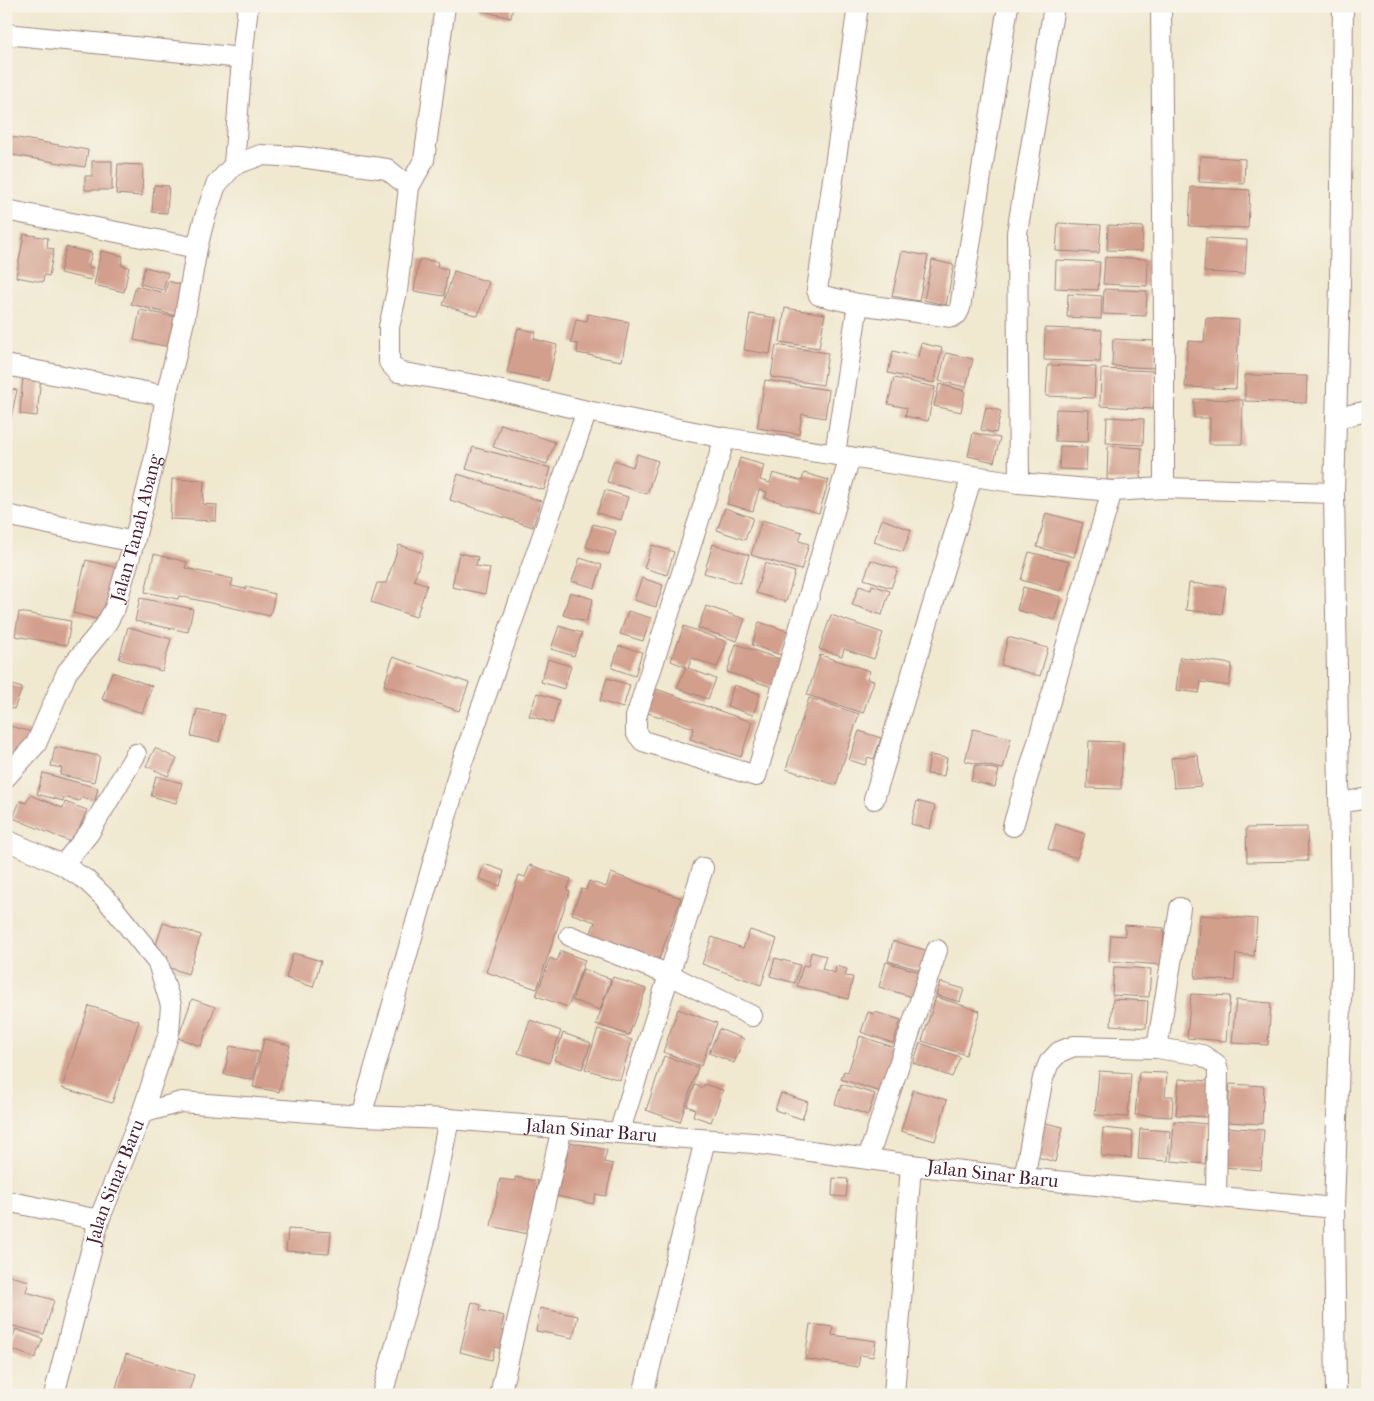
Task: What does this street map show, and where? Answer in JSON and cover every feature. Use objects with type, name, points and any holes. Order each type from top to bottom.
[{"type":"street","points":[[248,6],[234,165],[261,156],[328,161],[387,169],[408,187]]},
{"type":"street","points":[[445,6],[424,160],[408,187],[397,291],[390,327],[388,362],[398,372],[476,385],[587,411],[725,438],[1019,483],[1112,491],[1164,488],[1334,493]]},
{"type":"street","points":[[858,6],[817,290],[819,295],[858,304],[952,317],[957,314],[960,308],[1008,6]]},
{"type":"street","points":[[1019,483],[1017,233],[1054,6]]},
{"type":"street","points":[[1161,6],[1164,488]]},
{"type":"street","points":[[1336,1395],[1334,1208],[1342,972],[1334,493],[1340,283],[1342,35],[1344,6]]},
{"type":"street","points":[[6,34],[242,58]]},
{"type":"street","name":"Jalan Tanah Abang","points":[[6,777],[36,744],[67,672],[108,620],[115,608],[134,542],[157,449],[166,396],[184,321],[204,220],[216,185],[234,165]]},
{"type":"street","points":[[6,210],[197,248]]},
{"type":"street","points":[[725,438],[636,717],[636,732],[643,741],[756,776],[842,456],[858,304]]},
{"type":"street","points":[[6,365],[166,396]]},
{"type":"street","points":[[360,1116],[460,768],[587,411]]},
{"type":"street","points":[[1336,418],[1368,411]]},
{"type":"street","points":[[874,799],[972,476]]},
{"type":"street","points":[[1013,826],[1112,491]]},
{"type":"street","points":[[6,515],[134,542]]},
{"type":"street","points":[[63,865],[88,833],[136,754]]},
{"type":"street","points":[[1340,803],[1368,798]]},
{"type":"street","points":[[6,840],[63,865],[86,880],[107,900],[158,963],[171,1005],[169,1033],[142,1113]]},
{"type":"street","points":[[619,1133],[704,868]]},
{"type":"street","points":[[1157,1048],[1180,908]]},
{"type":"street","points":[[570,936],[670,975],[752,1016]]},
{"type":"street","points":[[868,1158],[938,950]]},
{"type":"street","points":[[1024,1178],[1043,1078],[1049,1063],[1059,1052],[1074,1046],[1157,1048],[1202,1055],[1216,1064],[1218,1071],[1216,1196]]},
{"type":"street","name":"Jalan Sinar Baru","points":[[54,1395],[99,1220],[142,1113],[181,1102],[360,1116],[449,1119],[753,1143],[1024,1178],[1334,1208]]},
{"type":"street","points":[[382,1395],[425,1239],[449,1119]]},
{"type":"street","points":[[500,1395],[562,1128]]},
{"type":"street","points":[[643,1395],[705,1140]]},
{"type":"street","points":[[894,1395],[911,1164]]},
{"type":"street","points":[[6,1201],[99,1220]]},
{"type":"building","points":[[479,6],[513,6],[511,18],[479,10]]},
{"type":"building","points":[[6,136],[88,150],[85,167],[6,154]]},
{"type":"building","points":[[1200,156],[1245,159],[1244,184],[1199,182]]},
{"type":"building","points":[[92,161],[112,161],[112,190],[85,190],[85,176],[92,176]]},
{"type":"building","points":[[118,164],[143,165],[142,196],[116,194]]},
{"type":"building","points":[[154,185],[169,186],[167,213],[152,212]]},
{"type":"building","points":[[1191,187],[1250,190],[1248,228],[1189,226]]},
{"type":"building","points":[[1058,223],[1101,225],[1099,253],[1056,251]]},
{"type":"building","points":[[1108,225],[1143,227],[1142,251],[1107,250]]},
{"type":"building","points":[[24,234],[48,238],[47,248],[54,249],[49,276],[44,275],[43,282],[16,277]]},
{"type":"building","points":[[6,235],[11,235],[7,266],[6,266]]},
{"type":"building","points":[[1206,238],[1247,240],[1245,274],[1204,272]]},
{"type":"building","points":[[66,247],[92,253],[88,267],[94,268],[91,280],[60,273]]},
{"type":"building","points":[[101,251],[123,256],[121,265],[129,267],[124,292],[94,285]]},
{"type":"building","points":[[902,251],[928,256],[919,301],[892,296]]},
{"type":"building","points":[[1105,257],[1148,259],[1147,286],[1103,284]]},
{"type":"building","points":[[419,259],[438,262],[437,267],[448,269],[444,296],[414,291]]},
{"type":"building","points":[[932,260],[954,265],[946,305],[924,300]]},
{"type":"building","points":[[1056,260],[1100,262],[1098,290],[1055,288]]},
{"type":"building","points":[[145,267],[168,273],[163,290],[140,284]]},
{"type":"building","points":[[454,271],[489,282],[478,316],[443,305]]},
{"type":"building","points":[[168,281],[185,286],[177,316],[131,304],[136,286],[165,293]]},
{"type":"building","points":[[1104,289],[1147,291],[1146,316],[1103,314]]},
{"type":"building","points":[[1068,294],[1102,296],[1101,319],[1067,317]]},
{"type":"building","points":[[785,308],[825,314],[819,348],[780,342]]},
{"type":"building","points":[[140,310],[181,318],[175,348],[134,340]]},
{"type":"building","points":[[588,314],[629,322],[622,361],[577,353],[578,344],[571,343],[576,319],[587,321]]},
{"type":"building","points":[[750,314],[776,318],[770,354],[744,350]]},
{"type":"building","points":[[1206,318],[1239,320],[1236,389],[1185,387],[1188,341],[1204,342]]},
{"type":"building","points":[[518,328],[536,332],[534,339],[557,345],[548,381],[507,372]]},
{"type":"building","points":[[1045,328],[1102,330],[1100,362],[1044,360]]},
{"type":"building","points":[[1113,339],[1156,341],[1155,368],[1112,366]]},
{"type":"building","points":[[921,343],[942,348],[934,383],[888,373],[893,351],[918,357]]},
{"type":"building","points":[[776,345],[828,353],[823,385],[771,377]]},
{"type":"building","points":[[946,353],[973,359],[966,387],[939,381]]},
{"type":"building","points":[[1048,365],[1096,367],[1094,398],[1046,396]]},
{"type":"building","points":[[1101,369],[1155,371],[1153,409],[1100,406]]},
{"type":"building","points":[[23,375],[41,377],[37,416],[20,414]]},
{"type":"building","points":[[1245,375],[1307,376],[1306,403],[1245,401]]},
{"type":"building","points":[[894,378],[935,387],[928,421],[905,416],[907,408],[888,404]]},
{"type":"building","points":[[765,380],[829,390],[825,418],[802,414],[799,434],[757,428]]},
{"type":"building","points":[[939,384],[965,391],[961,412],[934,406]]},
{"type":"building","points":[[6,388],[17,390],[11,418],[6,417]]},
{"type":"building","points":[[1194,399],[1243,400],[1242,444],[1209,444],[1210,418],[1194,418]]},
{"type":"building","points":[[986,407],[1001,411],[996,433],[981,430]]},
{"type":"building","points":[[1056,409],[1089,410],[1088,442],[1055,441]]},
{"type":"building","points":[[1107,417],[1144,419],[1143,445],[1106,443]]},
{"type":"building","points":[[501,424],[555,442],[547,464],[493,447]]},
{"type":"building","points":[[973,433],[1000,438],[994,462],[968,456]]},
{"type":"building","points":[[1060,446],[1087,447],[1086,470],[1059,469]]},
{"type":"building","points":[[1108,446],[1142,448],[1140,481],[1107,480]]},
{"type":"building","points":[[473,447],[551,468],[544,490],[466,469]]},
{"type":"building","points":[[637,454],[658,461],[647,494],[607,482],[614,460],[633,467]]},
{"type":"building","points":[[740,458],[764,465],[760,480],[770,483],[773,473],[802,481],[804,473],[829,480],[819,513],[765,498],[767,492],[759,490],[753,511],[727,504]]},
{"type":"building","points":[[458,474],[541,501],[533,527],[450,500]]},
{"type":"building","points":[[172,479],[204,480],[203,504],[217,505],[216,521],[170,519]]},
{"type":"building","points":[[605,490],[628,497],[621,520],[597,513]]},
{"type":"building","points":[[725,508],[753,518],[745,540],[717,530]]},
{"type":"building","points":[[1046,513],[1083,523],[1074,557],[1037,547]]},
{"type":"building","points":[[882,519],[911,530],[903,552],[874,542]]},
{"type":"building","points":[[762,520],[802,532],[799,541],[809,544],[801,570],[751,555]]},
{"type":"building","points":[[593,524],[616,531],[609,554],[586,547]]},
{"type":"building","points":[[713,544],[749,555],[740,583],[704,573]]},
{"type":"building","points":[[399,545],[423,553],[414,580],[427,585],[416,617],[371,602],[377,583],[386,583]]},
{"type":"building","points":[[652,545],[674,552],[667,575],[644,568]]},
{"type":"building","points":[[1029,552],[1069,562],[1061,591],[1021,580]]},
{"type":"building","points":[[459,553],[478,557],[476,566],[490,568],[485,594],[452,587]]},
{"type":"building","points":[[154,554],[187,562],[185,568],[233,579],[231,586],[246,589],[246,587],[275,594],[270,616],[179,596],[178,599],[145,592]]},
{"type":"building","points":[[580,558],[602,565],[595,588],[572,581]]},
{"type":"building","points":[[86,560],[118,568],[105,621],[73,613]]},
{"type":"building","points":[[871,560],[898,569],[891,588],[864,579]]},
{"type":"building","points":[[765,563],[795,572],[786,602],[756,593]]},
{"type":"building","points":[[642,578],[663,585],[656,607],[634,600]]},
{"type":"building","points":[[1189,583],[1226,587],[1222,614],[1186,610]]},
{"type":"building","points":[[872,585],[890,591],[882,615],[852,605],[859,586],[871,590]]},
{"type":"building","points":[[1023,587],[1061,597],[1055,620],[1017,610]]},
{"type":"building","points":[[570,592],[593,599],[586,622],[563,615]]},
{"type":"building","points":[[140,598],[193,609],[188,632],[135,621]]},
{"type":"building","points":[[706,606],[745,619],[737,641],[698,628]]},
{"type":"building","points":[[628,611],[651,618],[643,641],[620,634]]},
{"type":"building","points":[[19,612],[71,621],[67,645],[15,636]]},
{"type":"building","points":[[831,615],[883,633],[874,659],[844,649],[842,656],[819,649]]},
{"type":"building","points":[[759,622],[788,631],[781,655],[752,645]]},
{"type":"building","points":[[559,626],[582,633],[574,656],[551,649]]},
{"type":"building","points":[[684,626],[727,642],[717,667],[692,658],[688,668],[716,679],[708,699],[677,688],[686,667],[671,661]]},
{"type":"building","points":[[128,627],[171,639],[162,671],[119,659]]},
{"type":"building","points":[[1008,637],[1048,648],[1040,676],[1001,665]]},
{"type":"building","points":[[736,644],[785,661],[775,688],[727,672]]},
{"type":"building","points":[[619,646],[642,652],[635,676],[612,668]]},
{"type":"building","points":[[820,655],[870,671],[867,679],[874,681],[863,713],[807,695]]},
{"type":"building","points":[[393,657],[469,683],[459,711],[384,685]]},
{"type":"building","points":[[1180,657],[1232,664],[1229,686],[1201,682],[1199,693],[1176,690]]},
{"type":"building","points":[[548,659],[571,666],[564,689],[541,682]]},
{"type":"building","points":[[112,672],[152,686],[142,713],[102,699]]},
{"type":"building","points":[[607,678],[630,685],[623,708],[600,701]]},
{"type":"building","points":[[6,683],[22,688],[14,709],[6,707]]},
{"type":"building","points":[[734,685],[760,694],[753,715],[727,706]]},
{"type":"building","points":[[650,687],[752,722],[741,757],[690,739],[694,728],[642,711]]},
{"type":"building","points":[[537,693],[559,700],[553,723],[529,716]]},
{"type":"building","points":[[809,698],[859,714],[836,785],[786,769]]},
{"type":"building","points":[[197,709],[225,715],[219,742],[191,736]]},
{"type":"building","points":[[6,725],[32,732],[27,751],[17,748],[13,764],[6,763]]},
{"type":"building","points":[[973,729],[1011,738],[1003,769],[965,761]]},
{"type":"building","points":[[859,731],[881,738],[874,759],[868,757],[865,765],[849,760]]},
{"type":"building","points":[[1089,741],[1123,742],[1121,789],[1087,788]]},
{"type":"building","points":[[55,747],[100,756],[94,782],[60,775],[62,768],[51,766]]},
{"type":"building","points":[[155,748],[177,759],[168,776],[146,766]]},
{"type":"building","points":[[930,755],[947,758],[944,776],[927,774]]},
{"type":"building","points":[[1198,755],[1201,786],[1174,788],[1171,758]]},
{"type":"building","points":[[975,765],[999,770],[995,787],[971,781]]},
{"type":"building","points":[[43,773],[98,788],[95,801],[81,797],[79,801],[64,797],[63,801],[37,794]]},
{"type":"building","points":[[156,776],[182,783],[176,803],[151,796]]},
{"type":"building","points":[[30,795],[63,808],[65,802],[87,810],[73,843],[13,818],[20,801],[26,803]]},
{"type":"building","points":[[917,801],[935,806],[930,829],[911,824]]},
{"type":"building","points":[[1056,824],[1085,834],[1077,858],[1048,849]]},
{"type":"building","points":[[1307,827],[1308,861],[1247,862],[1246,828]]},
{"type":"building","points":[[484,864],[504,871],[500,886],[479,879]]},
{"type":"building","points":[[530,865],[571,879],[567,890],[570,891],[537,989],[486,972],[519,875],[525,877]]},
{"type":"building","points":[[611,873],[681,898],[659,959],[590,935],[595,922],[572,914],[581,889],[586,890],[589,881],[606,887]]},
{"type":"building","points":[[1200,915],[1257,919],[1254,956],[1236,954],[1234,981],[1195,978]]},
{"type":"building","points":[[163,923],[201,935],[188,974],[165,966],[168,956],[154,952]]},
{"type":"building","points":[[1125,925],[1164,928],[1162,965],[1109,961],[1111,935],[1125,936]]},
{"type":"building","points":[[750,930],[777,939],[761,985],[702,964],[712,937],[743,948]]},
{"type":"building","points":[[893,941],[929,951],[924,971],[888,961]]},
{"type":"building","points":[[561,951],[585,960],[568,1007],[536,996],[550,958],[557,961]]},
{"type":"building","points":[[811,952],[826,956],[822,969],[835,973],[836,966],[847,969],[845,976],[853,977],[848,999],[797,986],[803,965],[808,966]]},
{"type":"building","points":[[293,953],[321,961],[313,987],[286,978]]},
{"type":"building","points":[[775,958],[800,965],[795,983],[770,976]]},
{"type":"building","points":[[886,962],[923,973],[916,998],[879,987]]},
{"type":"building","points":[[1114,967],[1151,969],[1149,997],[1112,995]]},
{"type":"building","points":[[583,969],[611,979],[600,1010],[572,1000]]},
{"type":"building","points":[[613,977],[646,989],[629,1035],[596,1024]]},
{"type":"building","points":[[940,982],[964,989],[960,1002],[936,995]]},
{"type":"building","points":[[1191,994],[1230,996],[1226,1041],[1187,1038]]},
{"type":"building","points":[[936,997],[980,1011],[966,1055],[922,1041]]},
{"type":"building","points":[[192,999],[215,1007],[201,1046],[178,1038]]},
{"type":"building","points":[[1113,999],[1148,1001],[1146,1028],[1111,1025]]},
{"type":"building","points":[[1236,1000],[1271,1003],[1268,1045],[1232,1043]]},
{"type":"building","points":[[89,1006],[139,1021],[112,1103],[62,1088]]},
{"type":"building","points":[[678,1009],[717,1023],[701,1066],[663,1052]]},
{"type":"building","points":[[868,1012],[874,1014],[875,1012],[901,1020],[893,1043],[861,1032]]},
{"type":"building","points":[[530,1020],[561,1031],[549,1063],[518,1053]]},
{"type":"building","points":[[598,1029],[632,1040],[620,1080],[585,1069]]},
{"type":"building","points":[[719,1029],[744,1039],[734,1063],[709,1053]]},
{"type":"building","points":[[563,1033],[591,1043],[582,1069],[554,1060]]},
{"type":"building","points":[[860,1036],[896,1048],[881,1092],[841,1079],[844,1071],[848,1072]]},
{"type":"building","points":[[264,1039],[290,1045],[279,1092],[253,1087]]},
{"type":"building","points":[[920,1043],[960,1057],[952,1077],[913,1063]]},
{"type":"building","points":[[230,1046],[259,1052],[253,1080],[224,1074]]},
{"type":"building","points":[[664,1056],[698,1067],[680,1122],[646,1110]]},
{"type":"building","points":[[1099,1071],[1131,1073],[1128,1117],[1095,1115]]},
{"type":"building","points":[[1139,1072],[1167,1073],[1165,1096],[1173,1096],[1172,1117],[1135,1115]]},
{"type":"building","points":[[1179,1079],[1210,1081],[1207,1117],[1176,1115]]},
{"type":"building","points":[[704,1084],[723,1090],[711,1122],[693,1116],[695,1109],[687,1106],[695,1085],[703,1088]]},
{"type":"building","points":[[841,1084],[875,1094],[868,1115],[835,1104]]},
{"type":"building","points":[[1230,1084],[1264,1086],[1262,1124],[1227,1122]]},
{"type":"building","points":[[913,1090],[947,1100],[935,1141],[901,1131]]},
{"type":"building","points":[[781,1093],[808,1102],[802,1119],[775,1110]]},
{"type":"building","points":[[1174,1121],[1208,1124],[1205,1164],[1171,1161]]},
{"type":"building","points":[[1042,1122],[1063,1127],[1055,1162],[1034,1156]]},
{"type":"building","points":[[1225,1127],[1264,1130],[1261,1170],[1222,1167]]},
{"type":"building","points":[[1103,1128],[1133,1131],[1131,1158],[1101,1156]]},
{"type":"building","points":[[1140,1129],[1170,1131],[1168,1161],[1138,1159]]},
{"type":"building","points":[[570,1142],[607,1150],[604,1162],[613,1164],[606,1196],[596,1194],[593,1204],[557,1196]]},
{"type":"building","points":[[515,1177],[538,1181],[528,1234],[491,1226],[500,1179],[515,1181]]},
{"type":"building","points":[[833,1178],[848,1179],[846,1197],[832,1196]]},
{"type":"building","points":[[288,1229],[331,1232],[329,1254],[286,1251]]},
{"type":"building","points":[[6,1275],[29,1281],[26,1292],[54,1300],[44,1334],[6,1324]]},
{"type":"building","points":[[472,1302],[481,1305],[480,1310],[504,1316],[501,1330],[507,1332],[503,1349],[495,1347],[492,1360],[460,1352]]},
{"type":"building","points":[[540,1308],[578,1316],[573,1338],[536,1331]]},
{"type":"building","points":[[810,1324],[833,1327],[832,1335],[876,1341],[873,1357],[860,1355],[858,1367],[805,1359]]},
{"type":"building","points":[[16,1329],[43,1339],[35,1358],[8,1348]]},
{"type":"building","points":[[126,1354],[194,1375],[188,1395],[114,1395]]}]
